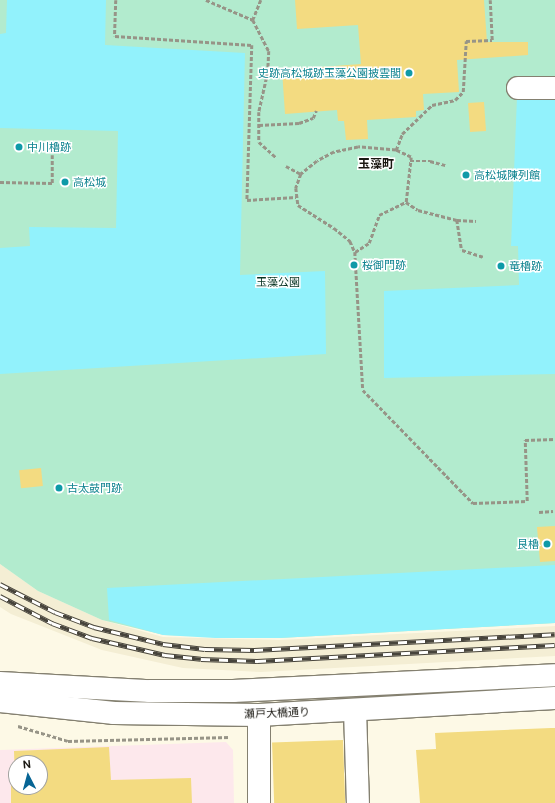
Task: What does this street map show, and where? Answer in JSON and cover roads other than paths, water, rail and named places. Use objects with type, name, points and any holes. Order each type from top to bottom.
[{"type":"street","points":[[518,88],[555,88]]},
{"type":"street","points":[[0,683],[150,691],[233,691],[555,675]]},
{"type":"street","name":"瀬戸大橋通り","points":[[0,701],[114,713],[259,715],[555,698]]},
{"type":"street","points":[[355,710],[358,803]]},
{"type":"street","points":[[259,715],[259,803]]},
{"type":"water","points":[[7,0],[106,0],[105,45],[245,53],[240,275],[325,271],[326,354],[0,374],[0,248],[30,246],[29,227],[116,228],[118,131],[0,128],[0,34],[6,33]]},
{"type":"water","points":[[517,97],[555,97],[555,374],[384,378],[384,291],[519,285],[518,246],[511,246]]},
{"type":"water","points":[[555,565],[555,623],[279,638],[215,638],[163,635],[109,620],[107,588]]},
{"type":"railway","points":[[0,584],[55,612],[94,627],[163,644],[205,649],[254,650],[555,634]]},
{"type":"railway","points":[[0,596],[52,623],[92,638],[165,655],[201,659],[257,661],[555,645]]},
{"type":"place","name":"史跡高松城跡玉藻公園披雲閣","points":[[409,73]]},
{"type":"place","name":"中川櫓跡","points":[[19,147]]},
{"type":"place","name":"高松城陳列館","points":[[466,175]]},
{"type":"place","name":"高松城","points":[[65,182]]},
{"type":"place","name":"桜御門跡","points":[[354,265]]},
{"type":"place","name":"竜櫓跡","points":[[501,266]]},
{"type":"place","name":"古太鼓門跡","points":[[59,488]]},
{"type":"place","name":"艮櫓","points":[[547,544]]},
{"type":"district","name":"玉藻町","points":[[376,165]]},
{"type":"park label","name":"玉藻公園","points":[[278,282]]}]
